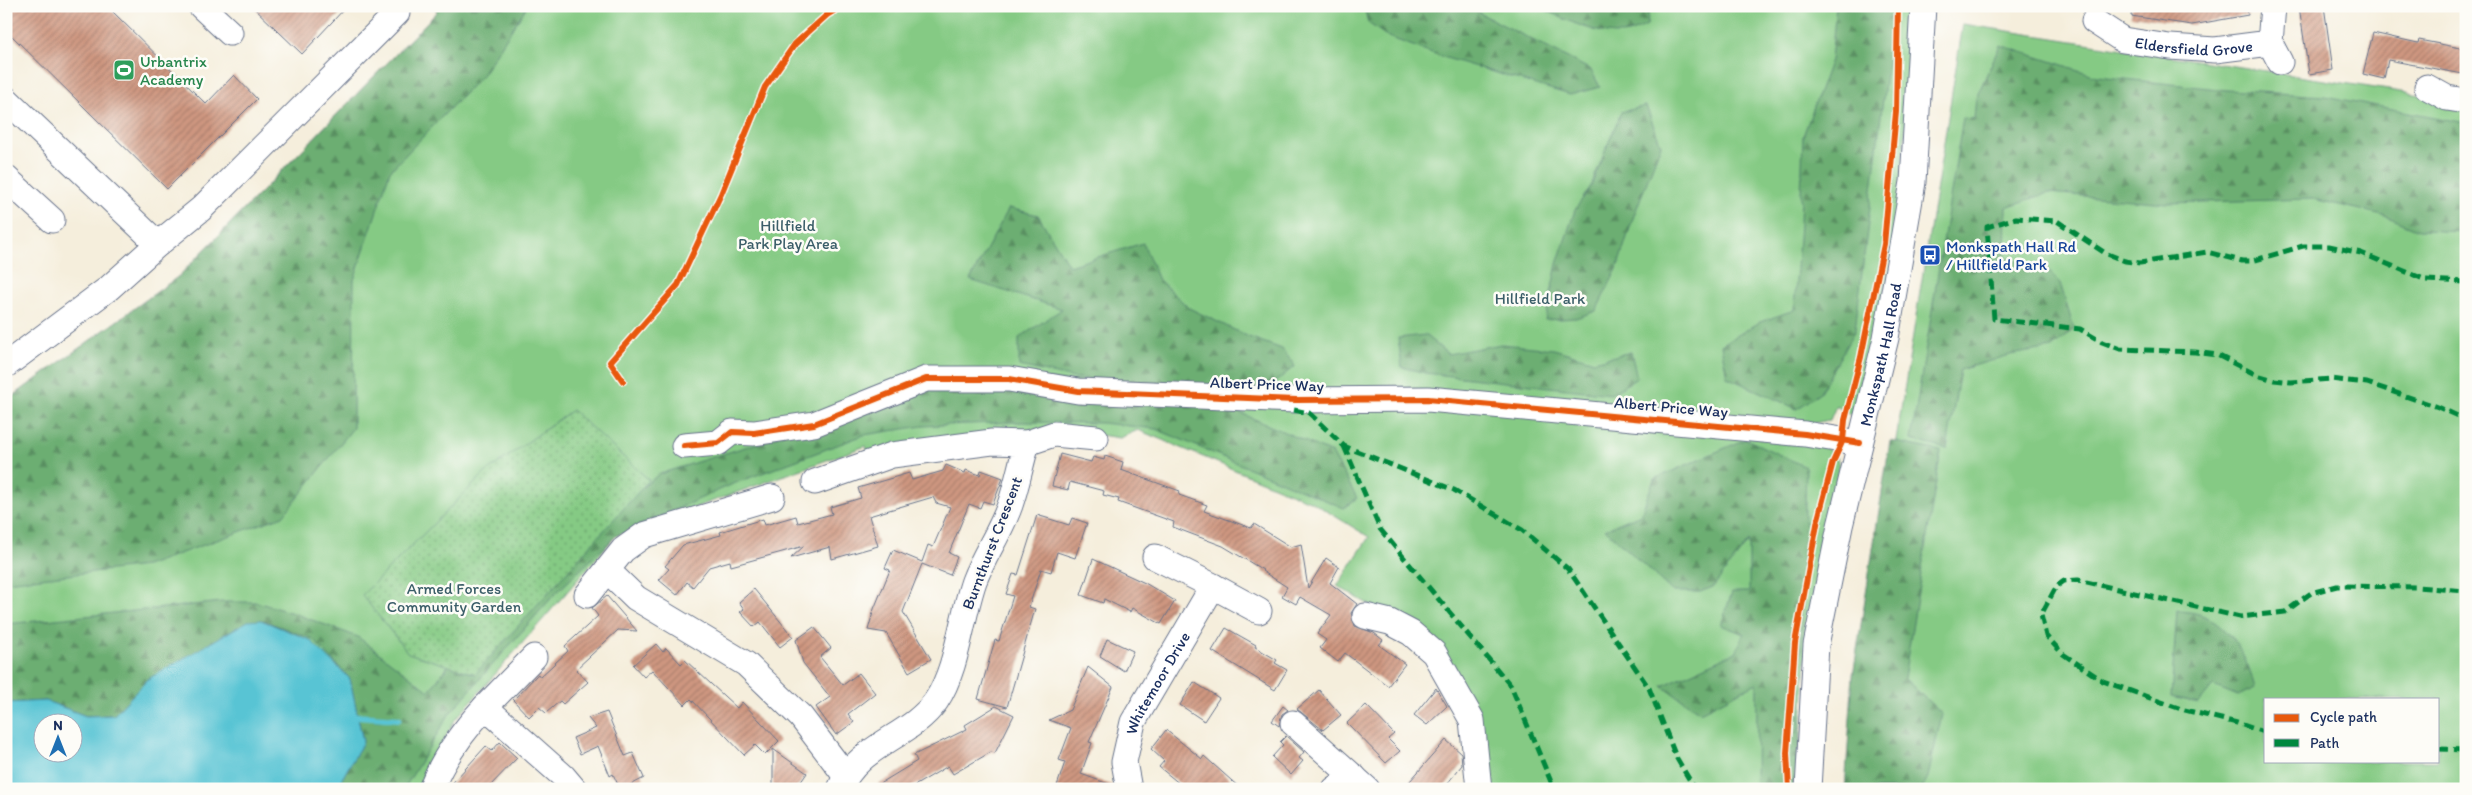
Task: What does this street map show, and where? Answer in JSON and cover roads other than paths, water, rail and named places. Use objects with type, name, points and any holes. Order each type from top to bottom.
[{"type":"street","points":[[201,6],[230,33]]},
{"type":"street","points":[[6,365],[109,288],[215,195],[397,13],[397,6]]},
{"type":"street","name":"Monkspath Hall Road","points":[[1808,789],[1816,646],[1840,526],[1886,338],[1913,182],[1923,6]]},
{"type":"street","name":"Eldersfield Grove","points":[[2094,20],[2123,40],[2170,47],[2275,52],[2273,6]]},
{"type":"street","points":[[2427,87],[2448,98],[2466,101]]},
{"type":"street","points":[[6,100],[158,244]]},
{"type":"street","points":[[6,178],[52,220]]},
{"type":"street","name":"Albert Price Way","points":[[684,446],[718,443],[732,426],[754,433],[814,424],[926,379],[1009,380],[1078,391],[1296,400],[1428,399],[1805,434],[1860,443]]},
{"type":"street","points":[[815,482],[892,455],[974,444],[1027,443],[1054,434],[1096,438]]},
{"type":"street","name":"Burnthurst Crescent","points":[[607,570],[636,598],[746,664],[801,717],[842,782],[867,753],[905,730],[936,701],[948,679],[974,582],[1009,506],[1027,443]]},
{"type":"street","points":[[587,595],[623,550],[644,535],[772,497]]},
{"type":"street","points":[[1155,557],[1259,611]]},
{"type":"street","name":"Whitemoor Drive","points":[[1129,789],[1124,762],[1132,722],[1213,586]]},
{"type":"street","points":[[1365,616],[1390,622],[1404,630],[1434,653],[1472,720],[1479,783]]},
{"type":"street","points":[[431,789],[439,768],[464,729],[534,657]]},
{"type":"street","points":[[485,707],[574,789]]},
{"type":"street","points":[[1293,724],[1352,785]]},
{"type":"water","points":[[261,620],[310,640],[350,679],[363,742],[336,789],[6,789],[6,703],[46,701],[75,712],[32,712],[32,762],[82,762],[82,714],[114,715],[148,679],[248,621]]},
{"type":"waterway","points":[[357,716],[399,719]]},
{"type":"place","name":"Urbantrix Academy","points":[[124,70]]},
{"type":"place","name":"Monkspath Hall Rd / Hillfield Park","points":[[1930,255]]},
{"type":"park label","name":"Hillfield Park Play Area","points":[[788,234]]},
{"type":"park label","name":"Hillfield Park","points":[[1540,298]]},
{"type":"park label","name":"Armed Forces Community Garden","points":[[454,597]]}]
